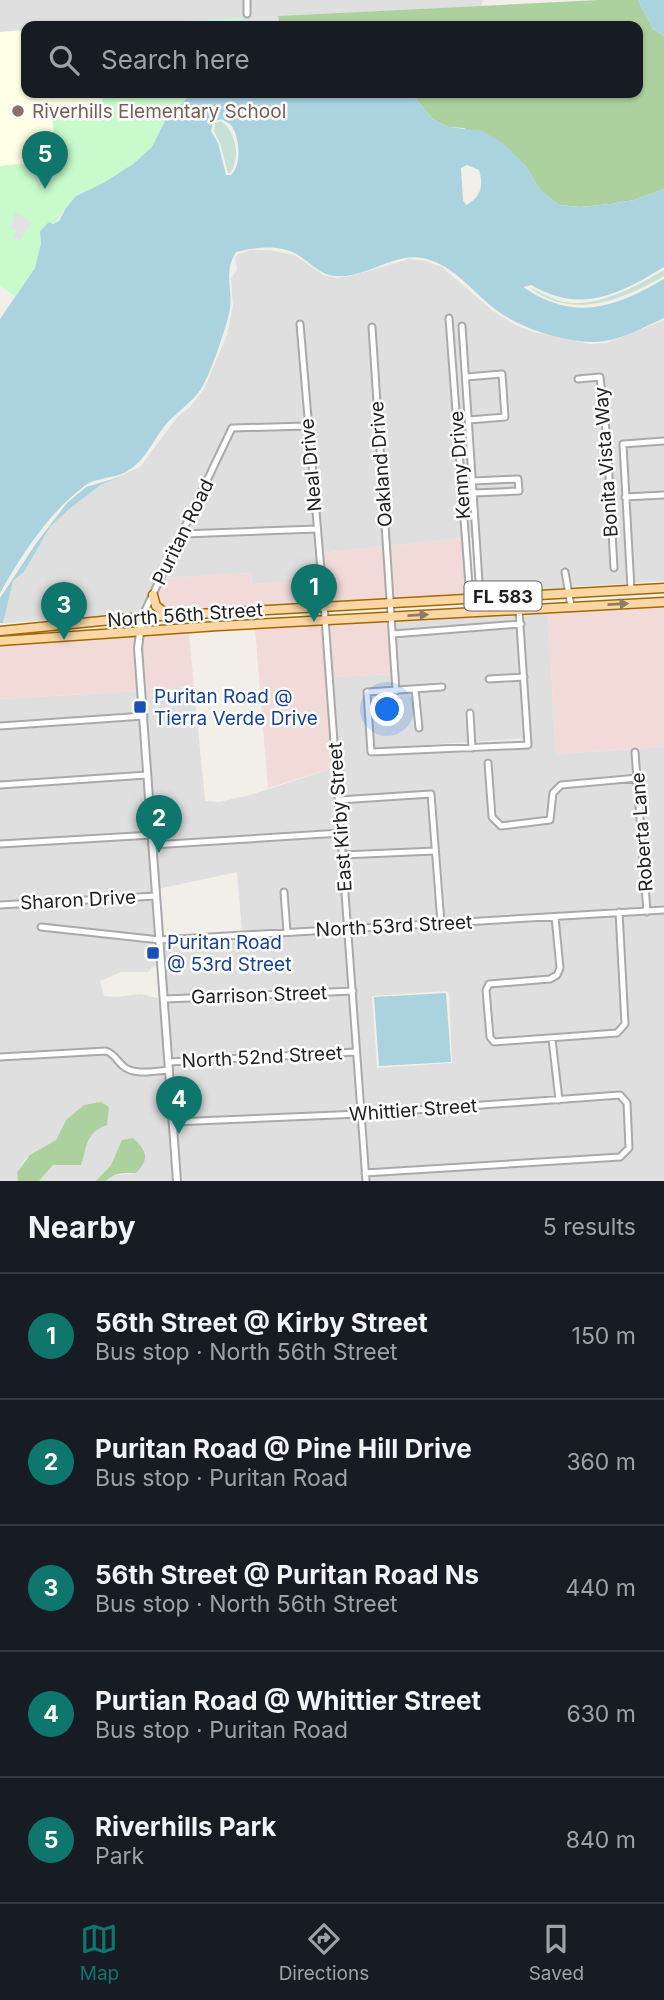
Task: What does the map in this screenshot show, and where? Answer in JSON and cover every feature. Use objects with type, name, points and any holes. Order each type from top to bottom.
[{"type":"main road","name":"North 56th Street","points":[[0,631],[244,610],[664,588]]},
{"type":"main road","points":[[153,595],[156,606],[170,615]]},
{"type":"main road","name":"North 56th Street","points":[[0,641],[664,601]]},
{"type":"main road","points":[[244,610],[245,625]]},
{"type":"main road","points":[[12,630],[13,640]]},
{"type":"street","points":[[247,0],[247,14]]},
{"type":"street","name":"Kenny Drive","points":[[449,318],[470,598],[476,612]]},
{"type":"street","name":"Neal Drive","points":[[300,324],[326,620]]},
{"type":"street","points":[[462,326],[480,597],[476,612]]},
{"type":"street","name":"Oakland Drive","points":[[372,327],[396,691]]},
{"type":"street","points":[[466,377],[502,374],[505,417],[469,420]]},
{"type":"street","name":"Bonita Vista Way","points":[[578,379],[600,377],[607,440],[614,568]]},
{"type":"street","name":"Puritan Road","points":[[177,1181],[138,648],[139,631],[142,617],[232,428],[308,426]]},
{"type":"street","points":[[631,589],[623,444],[664,441]]},
{"type":"street","points":[[473,481],[518,479],[519,491],[474,494]]},
{"type":"street","points":[[625,497],[664,495]]},
{"type":"street","points":[[183,534],[317,529]]},
{"type":"street","points":[[565,572],[571,606]]},
{"type":"street","points":[[442,687],[367,692],[371,752],[528,745],[519,610]]},
{"type":"street","name":"East Kirby Street","points":[[326,620],[366,1181]]},
{"type":"street","points":[[393,634],[520,624]]},
{"type":"street","points":[[489,679],[524,677]]},
{"type":"street","points":[[415,689],[419,728]]},
{"type":"street","points":[[470,713],[472,748]]},
{"type":"street","points":[[0,726],[144,716]]},
{"type":"street","name":"Roberta Lane","points":[[635,752],[648,912]]},
{"type":"street","points":[[488,763],[492,817],[501,826],[550,820],[553,793],[561,785],[638,778]]},
{"type":"street","points":[[0,785],[147,775]]},
{"type":"street","points":[[339,800],[431,794],[441,923]]},
{"type":"street","points":[[152,845],[341,833]]},
{"type":"street","points":[[0,844],[152,835]]},
{"type":"street","points":[[342,856],[435,851]]},
{"type":"street","points":[[284,892],[287,932]]},
{"type":"street","name":"Sharon Drive","points":[[0,905],[156,896]]},
{"type":"street","name":"North 53rd Street","points":[[41,927],[160,940],[664,910]]},
{"type":"street","points":[[555,917],[560,968],[557,975],[550,979],[489,984],[486,990],[489,1037],[494,1042],[617,1033],[625,1024],[619,912]]},
{"type":"street","name":"Garrison Street","points":[[165,999],[353,991]]},
{"type":"street","points":[[552,1039],[559,1100]]},
{"type":"street","points":[[0,1057],[106,1051],[114,1054],[127,1069],[135,1072],[169,1070]]},
{"type":"street","name":"North 52nd Street","points":[[169,1062],[356,1052]]},
{"type":"street","name":"Whittier Street","points":[[173,1122],[360,1114],[620,1095],[627,1103],[629,1148],[620,1157],[365,1174]]},
{"type":"shaded area","points":[[0,0],[483,0],[481,6],[187,21],[21,21],[21,30],[0,32]]},
{"type":"shaded area","points":[[278,16],[278,21],[243,21],[243,18]]},
{"type":"shaded area","points":[[21,30],[21,98],[102,98],[103,111],[52,115],[56,161],[0,166],[0,32]]},
{"type":"shaded area","points":[[221,121],[230,131],[235,145],[235,160],[230,173],[214,131],[215,123]]},
{"type":"shaded area","points":[[15,212],[32,222],[20,240],[14,237],[16,230],[11,228]]},
{"type":"shaded area","points":[[252,250],[295,255],[323,275],[336,278],[409,259],[425,261],[442,267],[493,311],[515,325],[533,332],[590,344],[607,343],[664,320],[664,439],[620,442],[628,584],[569,587],[568,575],[563,575],[563,588],[483,593],[481,562],[475,562],[474,537],[468,537],[451,316],[446,317],[463,538],[390,546],[375,325],[370,324],[384,546],[322,553],[303,321],[297,322],[305,424],[230,426],[140,614],[3,623],[13,581],[24,572],[50,527],[102,484],[140,467],[178,416],[189,408],[204,389],[227,335],[233,306],[231,278],[237,270],[235,258],[238,254]]},
{"type":"shaded area","points":[[664,270],[664,276],[648,285],[597,303],[562,303],[529,287],[560,301],[587,302],[627,290]]},
{"type":"shaded area","points":[[305,429],[314,527],[187,532],[234,431]]},
{"type":"shaded area","points":[[664,444],[664,492],[628,495],[626,447]]},
{"type":"shaded area","points":[[664,497],[664,581],[634,583],[628,500]]},
{"type":"shaded area","points":[[314,532],[319,580],[252,584],[251,573],[165,578],[156,597],[156,595],[185,537]]},
{"type":"shaded area","points":[[463,538],[467,594],[393,598],[390,546]]},
{"type":"shaded area","points":[[384,546],[387,599],[327,602],[322,553]]},
{"type":"shaded area","points":[[251,573],[252,584],[319,580],[321,603],[171,612],[158,605],[156,597],[164,578]]},
{"type":"shaded area","points":[[664,606],[664,747],[556,754],[548,613]]},
{"type":"shaded area","points":[[548,613],[556,754],[664,747],[664,908],[650,909],[637,750],[632,751],[635,776],[561,783],[551,793],[547,818],[502,824],[495,816],[491,761],[485,761],[489,817],[501,829],[550,823],[553,820],[556,794],[563,788],[636,781],[644,909],[444,920],[434,791],[341,797],[333,677],[392,674],[389,624],[393,688],[364,692],[369,757],[374,757],[370,695],[413,692],[417,730],[422,730],[419,692],[445,689],[444,684],[399,688],[396,636],[518,627],[521,674],[486,677],[486,682],[522,679],[526,738],[475,742],[471,710],[466,710],[469,742],[406,746],[406,751],[529,743],[532,740],[523,614]]},
{"type":"shaded area","points":[[517,614],[517,621],[396,631],[395,621]]},
{"type":"shaded area","points":[[389,621],[392,674],[333,677],[329,625]]},
{"type":"shaded area","points":[[323,625],[333,768],[268,788],[255,629]]},
{"type":"shaded area","points":[[189,632],[194,687],[144,690],[141,635]]},
{"type":"shaded area","points":[[136,635],[139,691],[0,699],[0,644]]},
{"type":"shaded area","points":[[194,687],[205,801],[219,802],[250,795],[333,768],[335,830],[159,842],[155,840],[144,690]]},
{"type":"shaded area","points":[[139,691],[141,714],[0,724],[0,699]]},
{"type":"shaded area","points":[[141,719],[144,773],[0,782],[0,729]]},
{"type":"shaded area","points":[[145,778],[146,833],[0,842],[0,788]]},
{"type":"shaded area","points":[[428,796],[432,848],[351,853],[345,850],[342,802]]},
{"type":"shaded area","points":[[332,837],[338,843],[346,927],[290,929],[286,890],[281,890],[284,930],[192,935],[242,932],[237,872],[158,889],[158,847]]},
{"type":"shaded area","points":[[143,839],[149,843],[153,893],[0,902],[0,847]]},
{"type":"shaded area","points":[[432,853],[438,921],[352,927],[346,858]]},
{"type":"shaded area","points":[[153,898],[157,937],[39,924],[38,929],[157,942],[159,966],[153,966],[148,972],[121,972],[100,981],[104,996],[140,994],[162,999],[166,1068],[128,1067],[116,1052],[106,1048],[0,1055],[0,907]]},
{"type":"shaded area","points":[[664,913],[664,1181],[369,1181],[368,1176],[622,1158],[632,1148],[629,1102],[620,1092],[561,1097],[555,1041],[617,1036],[627,1026],[622,915]]},
{"type":"shaded area","points":[[616,915],[622,1024],[616,1031],[496,1040],[492,1036],[491,986],[550,982],[558,978],[562,968],[558,919]]},
{"type":"shaded area","points":[[552,920],[557,968],[554,974],[549,977],[489,981],[483,990],[487,1037],[492,1044],[549,1042],[556,1097],[363,1111],[352,932]],"holes":[[[446,991],[449,993],[452,1063],[377,1068],[372,996]]]},
{"type":"shaded area","points":[[346,932],[350,988],[168,996],[163,942]]},
{"type":"shaded area","points":[[350,994],[353,1050],[172,1059],[168,1001]]},
{"type":"shaded area","points":[[105,1053],[112,1056],[126,1072],[167,1073],[174,1181],[106,1181],[110,1176],[136,1173],[122,1140],[111,1165],[96,1181],[39,1181],[53,1165],[86,1150],[87,1141],[95,1129],[66,1120],[56,1140],[25,1159],[17,1172],[18,1181],[0,1181],[0,1060]]},
{"type":"shaded area","points":[[353,1055],[357,1111],[176,1119],[172,1064]]},
{"type":"shaded area","points":[[619,1098],[624,1104],[626,1147],[619,1154],[368,1171],[363,1116]]},
{"type":"shaded area","points":[[358,1117],[363,1181],[180,1181],[176,1125]]},
{"type":"green space","points":[[638,0],[653,29],[664,36],[664,189],[634,200],[610,204],[580,207],[559,205],[541,191],[524,164],[464,128],[448,127],[433,119],[415,98],[643,98],[643,21],[278,21],[278,16]]},
{"type":"green space","points":[[278,16],[278,21],[190,21]]},
{"type":"green space","points":[[102,98],[187,98],[165,121],[152,147],[133,164],[76,196],[41,243],[35,268],[16,297],[0,286],[0,166],[55,161],[53,115],[103,111]]},
{"type":"green space","points":[[101,1102],[109,1107],[107,1125],[91,1136],[81,1165],[53,1165],[39,1181],[18,1181],[17,1172],[30,1155],[56,1140],[66,1120],[84,1105]]},
{"type":"green space","points":[[133,1138],[145,1155],[136,1173],[120,1174],[106,1181],[96,1181],[111,1165],[122,1140]]},
{"type":"water","points":[[638,0],[664,0],[664,36],[653,29]]},
{"type":"water","points":[[187,98],[415,98],[433,119],[448,127],[482,131],[504,144],[524,164],[541,191],[559,205],[580,207],[610,204],[634,200],[664,189],[664,267],[631,286],[599,297],[566,298],[549,294],[531,285],[523,287],[560,305],[594,307],[611,304],[664,279],[664,318],[613,339],[578,341],[547,334],[518,323],[487,302],[455,274],[427,259],[404,258],[347,276],[335,276],[315,268],[298,255],[284,249],[259,248],[236,252],[229,274],[231,301],[228,317],[201,389],[165,425],[134,467],[121,474],[87,484],[58,510],[26,550],[0,593],[0,319],[35,268],[41,243],[40,231],[49,222],[53,224],[59,221],[76,196],[133,164],[152,147],[165,121]],"holes":[[[221,119],[231,125],[238,143],[238,158],[235,170],[231,175],[226,175],[218,143],[211,131],[213,122]],[[467,165],[479,170],[480,190],[466,205],[463,200],[461,168]]]},
{"type":"water","points":[[123,476],[102,484],[50,527],[24,572],[13,581],[3,623],[0,623],[0,598],[37,542],[67,503],[86,487]]},
{"type":"water","points":[[446,993],[451,1062],[379,1066],[374,997]]},
{"type":"place","name":"Riverhills Elementary School","points":[[18,111]]},
{"type":"place","name":"Riverhills Park","points":[[45,189]]},
{"type":"place","name":"56th Street @ Kirby Street","points":[[314,622]]},
{"type":"place","name":"56th Street @ Puritan Road Ns","points":[[64,640]]},
{"type":"place","name":"Puritan Road @ Tierra Verde Drive","points":[[140,707]]},
{"type":"place","name":"Puritan Road @ Pine Hill Drive","points":[[159,853]]},
{"type":"place","name":"Puritan Road @ 53rd Street","points":[[153,953]]},
{"type":"place","name":"Purtian Road @ Whittier Street","points":[[179,1134]]}]
